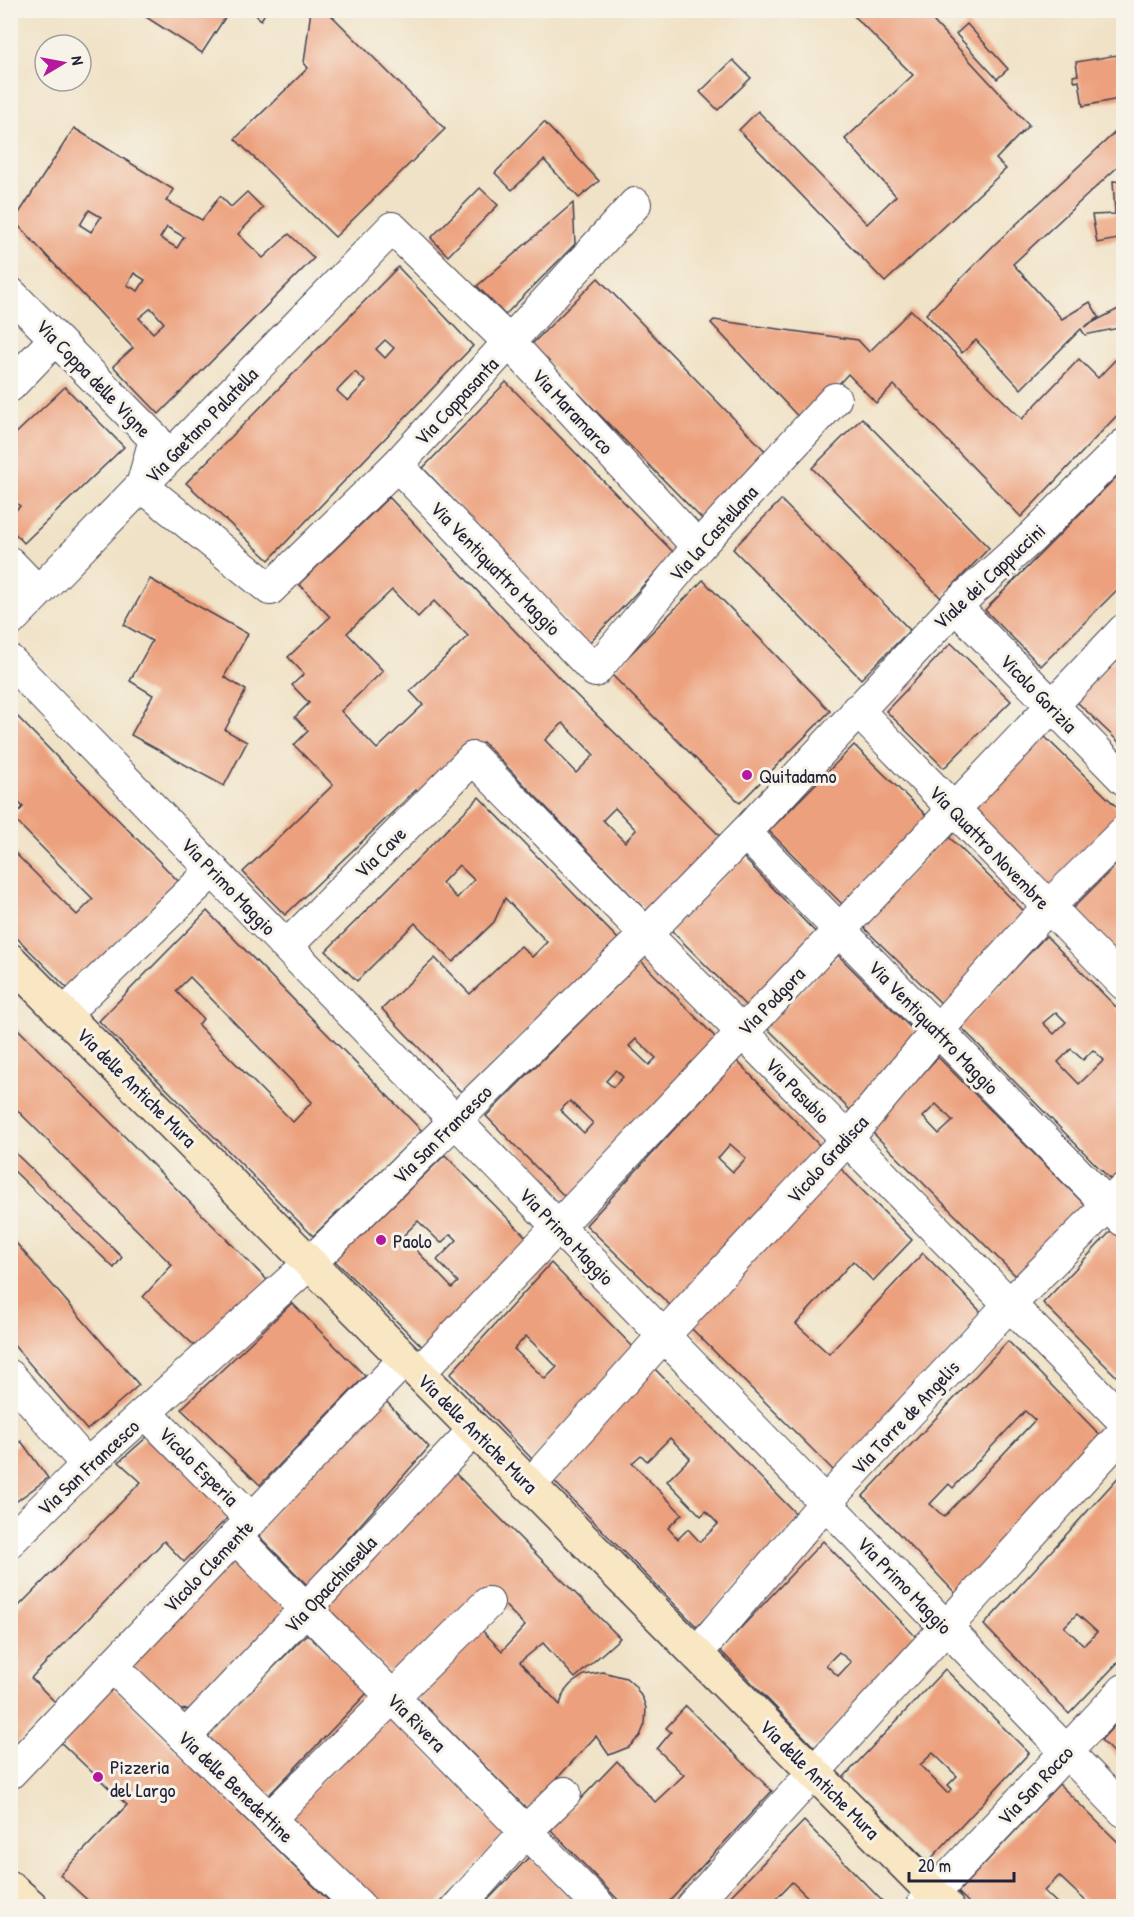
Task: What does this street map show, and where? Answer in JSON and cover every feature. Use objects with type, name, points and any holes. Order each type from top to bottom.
[{"type":"main road","name":"Via delle Antiche Mura","points":[[10,960],[815,1773],[934,1902]]},
{"type":"main road","points":[[10,1888],[31,1906]]},
{"type":"street","name":"Via Coppasanta","points":[[142,486],[270,589],[397,465],[635,204]]},
{"type":"street","name":"Via Maramarco","points":[[392,228],[510,343],[698,547]]},
{"type":"street","name":"Via Gaetano Palatella","points":[[10,621],[392,228]]},
{"type":"street","name":"Via Coppa delle Vigne","points":[[10,293],[155,439],[142,486]]},
{"type":"street","points":[[10,386],[54,339]]},
{"type":"street","name":"Via la Castellana","points":[[595,671],[698,547],[835,399]]},
{"type":"street","name":"Viale dei Cappuccini","points":[[857,710],[955,606],[1031,538],[1124,445]]},
{"type":"street","name":"Via Ventiquattro Maggio","points":[[397,465],[595,671]]},
{"type":"street","points":[[10,562],[38,592]]},
{"type":"street","name":"Vicolo Gorizia","points":[[955,606],[1124,779]]},
{"type":"street","name":"Via Podgora","points":[[412,1366],[558,1226],[1124,630]]},
{"type":"street","name":"Via Primo Maggio","points":[[10,661],[1124,1810]]},
{"type":"street","name":"Via Quattro Novembre","points":[[857,710],[1124,984]]},
{"type":"street","name":"Via San Francesco","points":[[10,1541],[87,1465],[310,1263],[646,934],[746,832],[857,710]]},
{"type":"street","name":"Via Pasubio","points":[[473,758],[1124,1421]]},
{"type":"street","name":"Via Cave","points":[[287,946],[473,758]]},
{"type":"street","name":"Via Ventiquattro Maggio","points":[[746,832],[937,1031],[1118,1205]]},
{"type":"street","name":"Vicolo Gradisca","points":[[530,1485],[664,1335],[847,1139],[937,1031],[1048,907],[1124,832]]},
{"type":"street","points":[[64,1014],[213,870]]},
{"type":"street","name":"Via Torre de Angelis","points":[[696,1654],[825,1503],[1009,1305],[1118,1205]]},
{"type":"street","name":"Vicolo Clemente","points":[[10,1773],[243,1529],[412,1366]]},
{"type":"street","points":[[10,1376],[87,1465]]},
{"type":"street","name":"Vicolo Esperia","points":[[146,1413],[243,1529]]},
{"type":"street","name":"Via Opacchiasella","points":[[185,1737],[475,1429]]},
{"type":"street","points":[[692,1906],[1124,1432]]},
{"type":"street","name":"Via Rivera","points":[[243,1529],[306,1610],[599,1906]]},
{"type":"street","points":[[269,1819],[488,1603]]},
{"type":"street","name":"Via delle Benedettine","points":[[112,1666],[359,1906]]},
{"type":"street","name":"Via San Rocco","points":[[934,1902],[1066,1752],[1124,1690]]},
{"type":"street","points":[[459,1906],[525,1832],[565,1793]]},
{"type":"building","points":[[10,10],[19,10],[10,25]]},
{"type":"building","points":[[135,10],[230,10],[202,53]]},
{"type":"building","points":[[251,10],[267,10],[261,20]]},
{"type":"building","points":[[311,10],[326,10],[445,129],[335,237],[235,139],[308,68],[304,63]]},
{"type":"building","points":[[848,10],[923,10],[1029,125],[996,159],[1006,169],[885,282],[739,130],[758,111],[867,224],[896,196],[845,139],[913,75]]},
{"type":"building","points":[[967,24],[1008,69],[997,79],[956,34]]},
{"type":"building","points":[[1117,55],[1124,98],[1083,106],[1079,81],[1075,82],[1073,76],[1078,75],[1076,62]]},
{"type":"building","points":[[733,60],[751,78],[718,110],[700,92]]},
{"type":"building","points":[[544,122],[599,181],[579,198],[544,160],[512,190],[495,173]]},
{"type":"building","points":[[1124,124],[1124,161],[1013,264],[1062,319],[1090,302],[1099,317],[1084,327],[1124,306],[1124,327],[1085,335],[1081,329],[1021,389],[976,340],[962,353],[926,314],[995,244]]},
{"type":"building","points":[[74,128],[174,190],[166,201],[202,220],[220,196],[231,207],[247,192],[263,208],[238,234],[263,258],[289,234],[314,258],[159,414],[113,366],[133,348],[14,221]],"holes":[[[89,210],[101,217],[91,232],[80,225]],[[167,227],[184,237],[177,248],[160,238]],[[134,273],[145,280],[138,291],[127,285]],[[151,308],[164,323],[153,333],[139,318]]]},
{"type":"building","points":[[1113,181],[1124,182],[1124,238],[1097,243],[1092,215],[1115,214]]},
{"type":"building","points":[[480,188],[498,205],[448,256],[431,238]]},
{"type":"building","points":[[573,203],[575,244],[505,315],[477,286]]},
{"type":"building","points":[[398,267],[473,346],[269,560],[186,483]],"holes":[[[385,340],[394,348],[385,358],[376,349]],[[355,372],[366,382],[348,401],[337,391]]]},
{"type":"building","points":[[598,278],[771,457],[707,524],[531,345]]},
{"type":"building","points":[[911,310],[1022,419],[1079,359],[1098,378],[1116,359],[1124,366],[1124,408],[1021,517],[894,385],[876,403],[848,374],[803,422],[711,323],[714,320],[858,340],[869,352]]},
{"type":"building","points":[[506,382],[674,553],[588,644],[423,468]]},
{"type":"building","points":[[65,387],[124,447],[24,543],[10,528],[10,516],[20,506],[10,497],[10,439]]},
{"type":"building","points":[[862,418],[989,548],[941,598],[812,468]]},
{"type":"building","points":[[1124,469],[1124,583],[1041,666],[985,610]]},
{"type":"building","points":[[389,497],[563,682],[722,838],[646,911],[483,742],[425,798],[416,790],[285,915],[243,872],[333,785],[294,745],[308,731],[295,717],[309,703],[292,685],[304,674],[288,657],[330,617],[299,584]],"holes":[[[392,590],[418,617],[434,601],[468,636],[410,691],[423,705],[377,749],[341,711],[383,671],[347,633]],[[563,723],[594,755],[576,773],[545,740]],[[615,808],[636,830],[625,842],[603,820]]]},
{"type":"building","points":[[781,500],[910,630],[861,679],[733,549]]},
{"type":"building","points":[[150,579],[248,634],[224,677],[246,690],[225,730],[247,742],[224,786],[131,735],[153,695],[130,681],[152,641],[124,625]]},
{"type":"building","points":[[703,580],[830,711],[740,803],[611,674]]},
{"type":"building","points":[[951,643],[1011,701],[944,768],[886,711]]},
{"type":"building","points":[[1124,649],[1124,747],[1075,700]]},
{"type":"building","points":[[10,709],[183,886],[73,994],[10,931],[10,848],[77,915],[93,899],[13,818],[23,807],[10,794]]},
{"type":"building","points":[[1042,734],[1124,814],[1050,889],[969,811]]},
{"type":"building","points":[[854,745],[930,819],[845,907],[769,831]]},
{"type":"building","points":[[479,797],[619,940],[463,1094],[382,1009],[435,958],[470,994],[521,946],[532,957],[547,942],[505,898],[494,922],[453,962],[415,923],[357,981],[326,951]],"holes":[[[459,865],[474,880],[457,898],[442,883]]]},
{"type":"building","points":[[947,835],[1030,917],[945,1007],[861,925]]},
{"type":"building","points":[[743,857],[820,937],[748,1008],[670,929]]},
{"type":"building","points":[[1124,857],[1124,964],[1070,911]]},
{"type":"building","points":[[207,911],[422,1131],[313,1236],[99,1021]],"holes":[[[190,977],[312,1102],[293,1122],[198,1025],[203,1019],[176,991]]]},
{"type":"building","points":[[1046,936],[1124,1015],[1124,1173],[1114,1183],[960,1026]],"holes":[[[1056,1012],[1066,1022],[1054,1034],[1043,1023]],[[1071,1049],[1083,1060],[1093,1050],[1104,1060],[1079,1084],[1058,1062]]]},
{"type":"building","points":[[838,955],[920,1037],[851,1111],[766,1027]]},
{"type":"building","points":[[641,961],[722,1044],[571,1203],[486,1116]],"holes":[[[636,1039],[656,1058],[649,1065],[629,1046]],[[616,1070],[623,1077],[613,1087],[606,1081]],[[570,1101],[593,1123],[584,1133],[560,1110]]]},
{"type":"building","points":[[10,1021],[267,1280],[197,1348],[143,1297],[172,1265],[10,1103]]},
{"type":"building","points":[[938,1057],[1088,1208],[1019,1279],[870,1130]],"holes":[[[936,1104],[953,1121],[939,1134],[923,1117]]]},
{"type":"building","points":[[737,1061],[821,1147],[672,1307],[586,1225]],"holes":[[[730,1144],[746,1158],[733,1172],[718,1158]]]},
{"type":"building","points":[[10,1148],[122,1257],[114,1268],[10,1167]]},
{"type":"building","points":[[445,1155],[535,1246],[430,1354],[335,1261]],"holes":[[[418,1221],[441,1243],[451,1234],[457,1240],[437,1260],[458,1282],[452,1288],[403,1236]]]},
{"type":"building","points":[[839,1167],[912,1240],[873,1281],[853,1261],[796,1324],[829,1354],[923,1253],[985,1316],[837,1474],[690,1327]]},
{"type":"building","points":[[1112,1230],[1124,1242],[1124,1384],[1043,1303]]},
{"type":"building","points":[[10,1236],[139,1385],[87,1430],[10,1341]]},
{"type":"building","points":[[551,1263],[636,1350],[533,1460],[450,1374]],"holes":[[[526,1336],[557,1367],[545,1379],[514,1349]]]},
{"type":"building","points":[[292,1303],[365,1376],[260,1485],[181,1409]]},
{"type":"building","points":[[1008,1341],[1101,1436],[957,1595],[863,1496]],"holes":[[[1025,1411],[1035,1420],[944,1517],[930,1504],[949,1484],[953,1488]]]},
{"type":"building","points":[[653,1367],[800,1518],[697,1627],[552,1479]],"holes":[[[670,1438],[690,1458],[667,1481],[701,1516],[706,1511],[718,1524],[700,1542],[688,1529],[678,1539],[668,1528],[682,1514],[632,1463],[641,1455],[647,1461]]]},
{"type":"building","points":[[384,1399],[429,1447],[307,1585],[255,1532]]},
{"type":"building","points":[[148,1436],[233,1512],[184,1562],[164,1541],[31,1678],[56,1703],[10,1751],[10,1615],[141,1482],[119,1462]]},
{"type":"building","points":[[21,1441],[48,1478],[10,1506],[10,1450]]},
{"type":"building","points":[[449,1467],[620,1638],[575,1678],[543,1643],[520,1662],[560,1705],[564,1692],[571,1684],[584,1675],[603,1672],[626,1678],[635,1686],[646,1708],[645,1724],[640,1736],[629,1747],[609,1755],[596,1736],[528,1810],[412,1693],[477,1625],[502,1651],[525,1626],[488,1588],[396,1679],[326,1606]]},
{"type":"building","points":[[1124,1471],[1124,1656],[1069,1714],[984,1625]],"holes":[[[1077,1614],[1097,1632],[1084,1645],[1064,1627]]]},
{"type":"building","points":[[823,1541],[916,1637],[815,1748],[720,1650]],"holes":[[[839,1652],[851,1662],[838,1676],[826,1665]]]},
{"type":"building","points":[[233,1554],[286,1609],[191,1709],[180,1710],[131,1663]]},
{"type":"building","points":[[307,1634],[367,1693],[267,1797],[206,1734]]},
{"type":"building","points":[[945,1669],[1029,1753],[928,1862],[843,1778]],"holes":[[[933,1753],[957,1776],[948,1785],[952,1789],[947,1793],[920,1765]]]},
{"type":"building","points":[[111,1686],[334,1906],[94,1906],[60,1875],[127,1805],[57,1739]]},
{"type":"building","points":[[686,1706],[772,1791],[665,1906],[624,1906],[551,1830],[617,1761],[655,1802],[684,1775],[657,1749],[671,1732],[666,1728]]},
{"type":"building","points":[[389,1714],[506,1834],[436,1906],[380,1906],[287,1816]]},
{"type":"building","points":[[1124,1715],[1124,1764],[1101,1740]]},
{"type":"building","points":[[1059,1784],[1124,1848],[1124,1906],[1091,1906],[1059,1876],[1044,1891],[1060,1906],[972,1906],[958,1892]]},
{"type":"building","points":[[804,1821],[887,1906],[817,1906],[792,1882],[769,1906],[721,1906]]},
{"type":"building","points":[[529,1857],[579,1906],[482,1906]]},
{"type":"place","name":"Quitadamo","points":[[747,775]]},
{"type":"place","name":"Paolo","points":[[381,1240]]},
{"type":"place","name":"Pizzeria del Largo","points":[[98,1777]]}]
